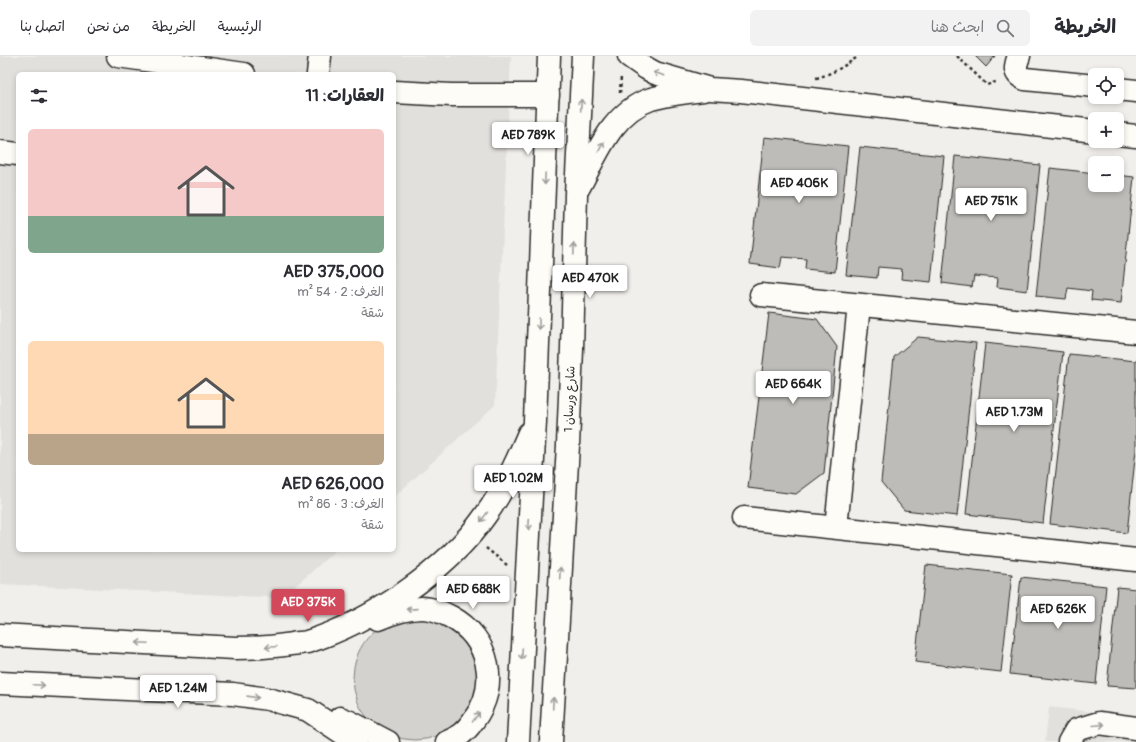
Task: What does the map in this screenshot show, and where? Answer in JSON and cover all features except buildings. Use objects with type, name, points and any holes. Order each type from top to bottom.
[{"type":"street","points":[[118,56],[224,72]]},
{"type":"street","points":[[318,72],[320,56]]},
{"type":"street","points":[[518,742],[535,420],[549,56]]},
{"type":"street","name":"شارع ورسان 1","points":[[551,742],[568,444],[576,194],[583,56]]},
{"type":"street","points":[[626,63],[710,89],[1088,130]]},
{"type":"street","points":[[1018,65],[1020,77],[1025,79],[1088,85]]},
{"type":"street","points":[[576,194],[607,136],[616,123],[628,111],[649,100],[661,96],[710,89]]},
{"type":"street","points":[[1124,90],[1136,91]]},
{"type":"street","points":[[396,92],[451,95],[548,95]]},
{"type":"street","points":[[1124,135],[1136,136]]},
{"type":"street","points":[[0,152],[16,154]]},
{"type":"street","points":[[762,295],[1136,332]]},
{"type":"street","points":[[836,527],[859,305]]},
{"type":"street","points":[[306,642],[345,627],[383,608],[445,561],[470,535],[499,495],[535,420]]},
{"type":"street","points":[[744,518],[1136,560]]},
{"type":"street","points":[[0,635],[235,648],[266,647],[328,640],[347,634],[402,610],[423,608],[443,612],[460,622],[475,636],[484,654],[489,673],[487,694],[480,712],[468,729],[451,741],[447,742]]},
{"type":"street","points":[[0,683],[233,694],[268,699],[332,715],[388,742]]},
{"type":"street","points":[[308,710],[356,742]]},
{"type":"street","points":[[1069,742],[1076,730],[1099,723],[1136,728]]},
{"type":"path","points":[[957,56],[987,85],[1018,65]]},
{"type":"path","points":[[620,94],[626,63]]},
{"type":"shaded area","points":[[0,56],[511,56],[495,405],[396,495],[396,72],[16,72],[16,552],[334,552],[282,598],[0,584]]},
{"type":"shaded area","points":[[415,616],[439,621],[458,635],[472,654],[477,678],[472,702],[458,721],[439,735],[415,740],[391,735],[372,721],[358,702],[353,678],[358,654],[372,635],[391,621]]},
{"type":"shaded area","points":[[1049,707],[1136,717],[1136,742],[1045,742]]}]
